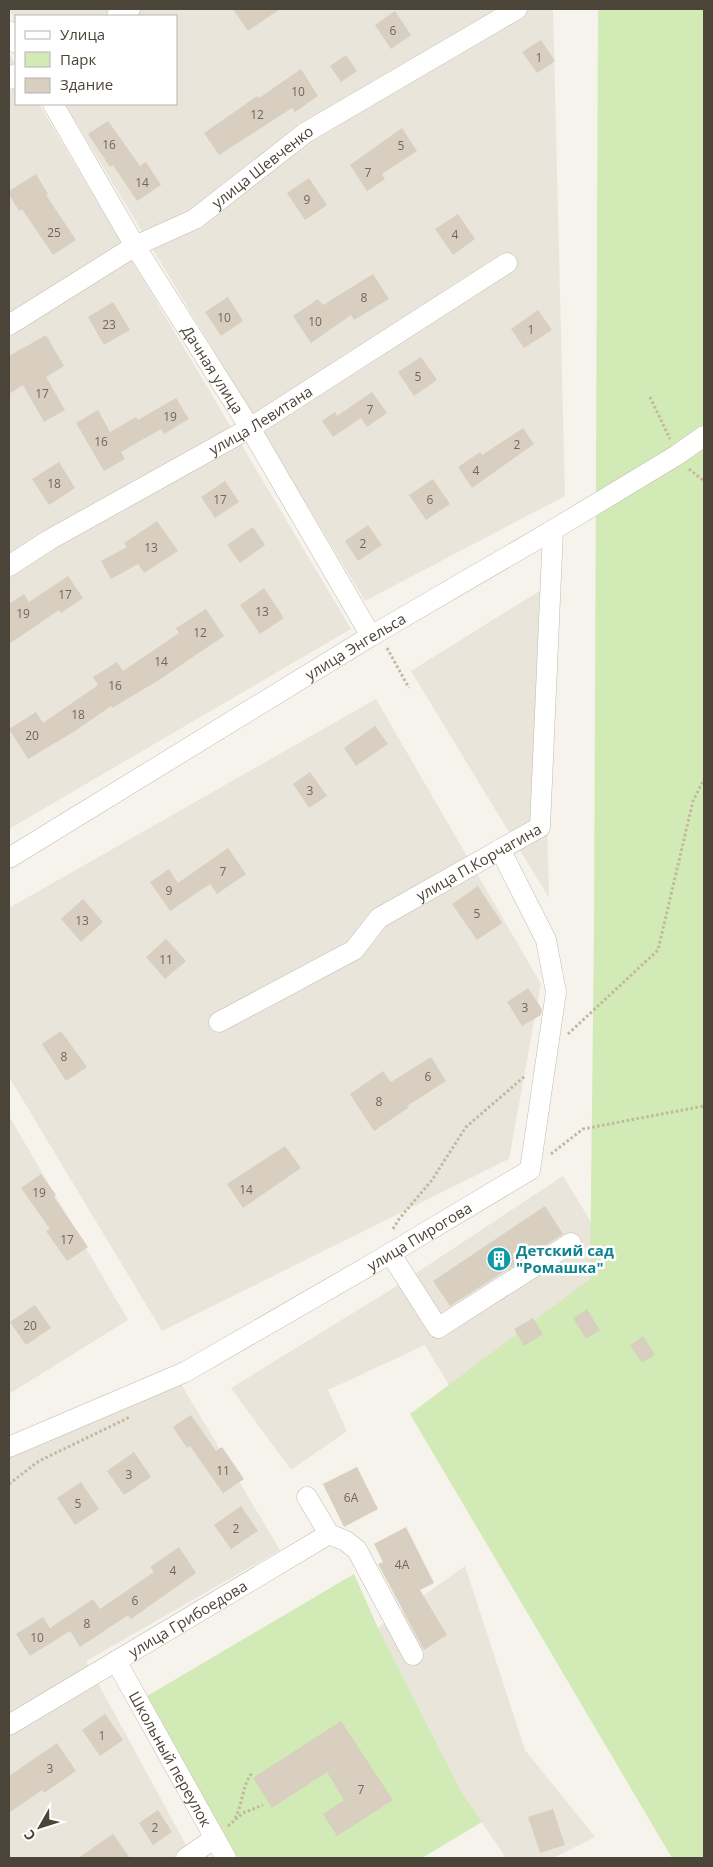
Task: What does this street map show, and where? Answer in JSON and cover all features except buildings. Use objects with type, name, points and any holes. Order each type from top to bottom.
[{"type":"street","points":[[119,15],[130,9]]},
{"type":"street","name":"улица Шевченко","points":[[9,325],[135,246],[195,219],[305,133],[518,9]]},
{"type":"street","name":"Дачная улица","points":[[54,105],[135,246],[250,428],[374,634]]},
{"type":"street","name":"улица Левитана","points":[[9,566],[49,540],[250,428],[507,263]]},
{"type":"street","name":"улица Энгельса","points":[[9,858],[374,634],[554,530],[677,455],[704,436]]},
{"type":"street","name":"улица П.Корчагина","points":[[219,1022],[354,950],[379,918],[540,827],[554,530]]},
{"type":"street","points":[[500,849],[546,940],[556,992],[530,1170]]},
{"type":"street","name":"улица Пирогова","points":[[9,1448],[185,1372],[530,1170]]},
{"type":"street","points":[[390,1253],[438,1328],[571,1243]]},
{"type":"street","points":[[307,1497],[329,1534],[346,1541],[357,1550],[414,1655]]},
{"type":"street","name":"улица Грибоедова","points":[[9,1725],[329,1534]]},
{"type":"street","name":"Школьный переулок","points":[[116,1661],[226,1858]]},
{"type":"street","points":[[186,1858],[215,1838]]},
{"type":"path","points":[[374,634],[409,688]]},
{"type":"path","points":[[568,1034],[658,950],[693,801],[704,780]]},
{"type":"path","points":[[390,1253],[388,1240],[398,1219],[432,1180],[466,1127],[497,1098],[546,1059]]},
{"type":"path","points":[[530,1170],[583,1128],[704,1106]]},
{"type":"path","points":[[9,1484],[39,1461],[138,1414]]},
{"type":"path","points":[[233,1821],[240,1808],[248,1778],[253,1772]]},
{"type":"path","points":[[215,1838],[243,1813],[263,1804]]},
{"type":"shaded area","points":[[9,9],[553,9],[565,496],[365,601],[66,105],[178,105],[178,15],[15,15],[15,21]]},
{"type":"shaded area","points":[[9,53],[15,64],[15,105],[40,105],[351,629],[9,829]]},
{"type":"shaded area","points":[[541,590],[549,898],[411,671]]},
{"type":"shaded area","points":[[376,699],[541,984],[509,1159],[162,1331],[9,1077],[9,908]]},
{"type":"shaded area","points":[[9,1116],[128,1320],[9,1394]]},
{"type":"shaded area","points":[[563,1176],[689,1382],[491,1456],[425,1345],[328,1390],[347,1431],[291,1470],[231,1388],[392,1289]]},
{"type":"shaded area","points":[[181,1384],[280,1550],[86,1661],[193,1858],[9,1858],[9,1457]]},
{"type":"shaded area","points":[[465,1566],[525,1750],[595,1837],[553,1858],[506,1858],[462,1793],[378,1628]]},
{"type":"green space","points":[[598,9],[704,9],[704,1858],[672,1858],[410,1414],[590,1279],[594,933]]},
{"type":"green space","points":[[354,1574],[378,1628],[462,1793],[482,1822],[422,1858],[232,1858],[142,1699]]},
{"type":"place","name":"Детский сад \"Ромашка\"","points":[[499,1259]]}]
